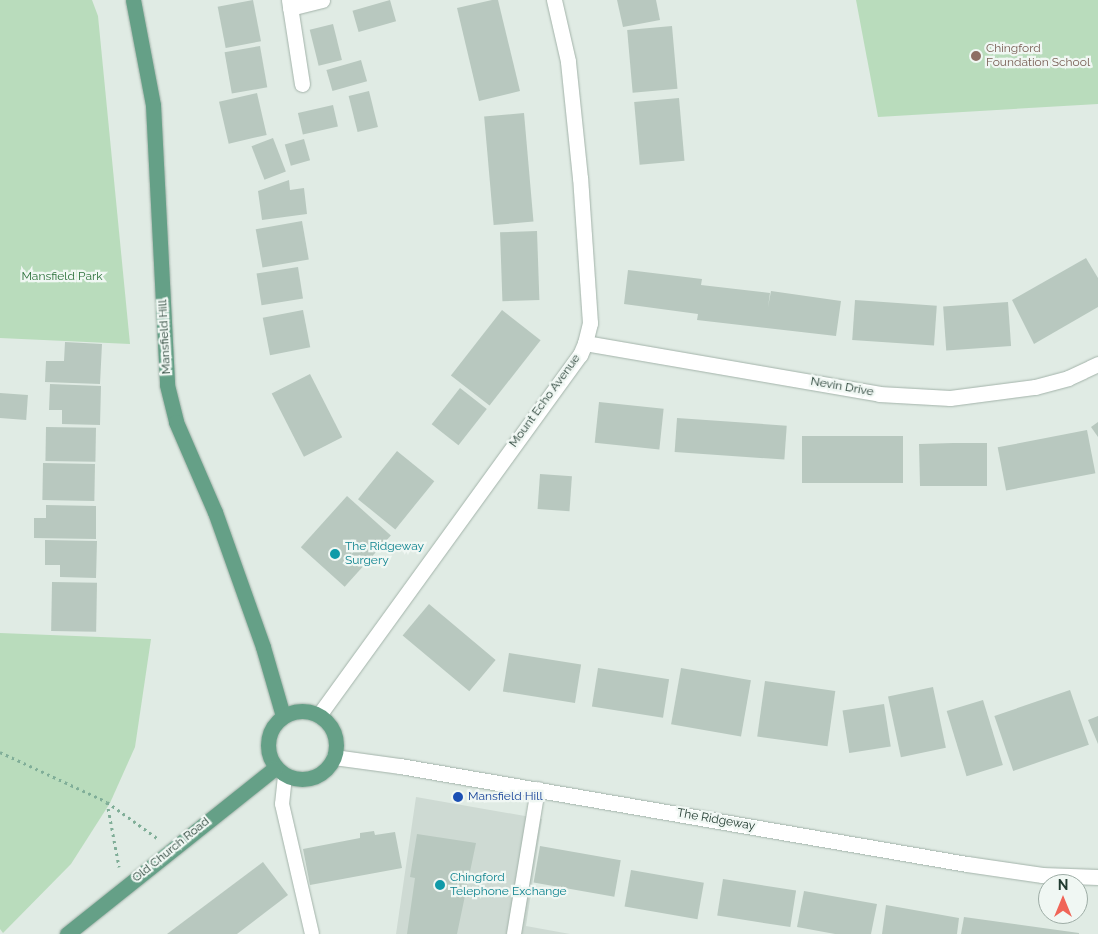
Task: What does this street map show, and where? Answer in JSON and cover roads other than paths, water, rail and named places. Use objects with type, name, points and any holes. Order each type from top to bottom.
[{"type":"main road","name":"Mansfield Hill","points":[[133,0],[153,105],[168,385],[176,422],[214,512],[263,646],[282,716]]},
{"type":"main road","points":[[297,711],[319,715],[331,727],[335,736],[334,757],[319,775],[304,780],[280,772],[267,744],[271,729],[282,716],[297,711]]},
{"type":"main road","name":"Old Church Road","points":[[67,934],[171,849],[280,772]]},
{"type":"street","points":[[302,84],[289,4],[322,0]]},
{"type":"street","name":"Mount Echo Avenue","points":[[319,715],[580,355],[584,343],[590,323],[580,178],[568,61],[554,0]]},
{"type":"street","name":"Nevin Drive","points":[[584,343],[879,394],[950,398],[1036,387],[1068,378],[1098,364]]},
{"type":"street","name":"The Ridgeway","points":[[334,757],[538,789],[967,864],[1042,875],[1098,877]]},
{"type":"lane","points":[[280,772],[282,804],[312,934]]},
{"type":"lane","points":[[514,934],[538,789]]},
{"type":"place","name":"Chingford Foundation School","points":[[976,56]]},
{"type":"place","name":"The Ridgeway Surgery","points":[[335,554]]},
{"type":"place","name":"Mansfield Hill","points":[[458,797]]},
{"type":"place","name":"Chingford Telephone Exchange","points":[[440,885]]},
{"type":"park label","name":"Mansfield Park","points":[[62,277]]}]
